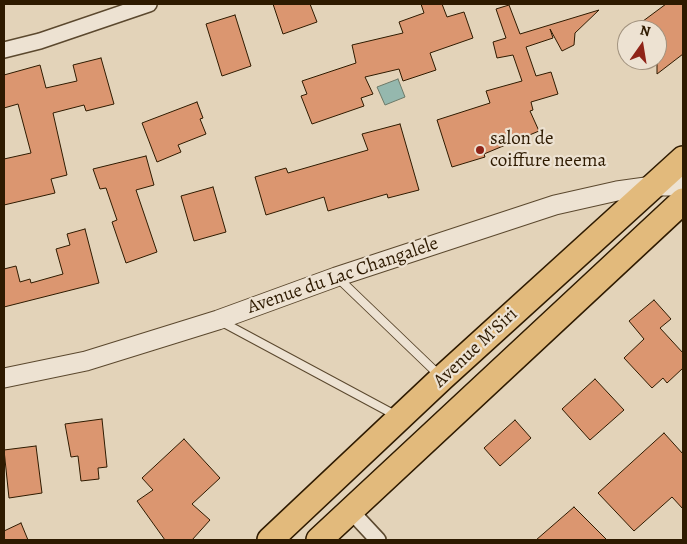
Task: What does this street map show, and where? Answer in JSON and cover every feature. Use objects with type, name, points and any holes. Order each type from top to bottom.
[{"type":"highway","name":"Avenue M'Siri","points":[[270,540],[402,418],[442,378],[683,159]]},
{"type":"highway","name":"Avenue M'Siri","points":[[319,540],[683,201]]},
{"type":"street","points":[[4,50],[40,41],[149,4]]},
{"type":"street","name":"Avenue du Lac Changalele","points":[[4,378],[86,361],[218,320],[336,277],[555,205],[609,192],[653,186],[683,186]]},
{"type":"street","points":[[351,511],[378,540]]},
{"type":"lane","points":[[336,277],[442,378]]},
{"type":"lane","points":[[218,320],[402,418]]},
{"type":"water","points":[[398,79],[405,97],[385,105],[377,87]]},
{"type":"building","points":[[273,4],[310,4],[317,22],[283,34]]},
{"type":"building","points":[[421,4],[442,4],[447,17],[464,12],[473,38],[430,53],[436,70],[403,81],[399,69],[365,77],[373,94],[361,98],[364,106],[312,124],[301,96],[307,94],[302,81],[356,63],[352,45],[403,33],[399,22],[424,13]]},
{"type":"building","points":[[666,4],[683,4],[683,54],[667,66],[667,20],[644,20]]},
{"type":"building","points":[[509,5],[520,34],[599,10],[575,33],[574,45],[562,51],[550,29],[553,38],[526,47],[536,76],[551,72],[558,94],[531,102],[533,110],[530,111],[539,131],[484,154],[485,157],[452,167],[437,120],[490,103],[486,91],[522,81],[513,55],[497,58],[493,42],[506,38],[496,9]]},
{"type":"building","points":[[235,15],[251,66],[222,76],[206,24]]},
{"type":"building","points":[[101,58],[114,104],[86,111],[84,105],[53,113],[67,175],[51,179],[55,193],[4,205],[4,159],[31,153],[18,104],[4,108],[4,75],[40,65],[46,88],[77,81],[73,65]]},
{"type":"building","points":[[197,102],[203,118],[200,119],[206,134],[178,145],[181,152],[157,162],[142,123]]},
{"type":"building","points":[[400,124],[419,190],[388,198],[387,194],[328,211],[324,197],[266,215],[255,177],[286,168],[288,173],[368,150],[362,134]]},
{"type":"building","points":[[146,156],[154,185],[136,190],[157,252],[126,263],[112,222],[117,220],[106,188],[100,189],[93,169]]},
{"type":"building","points":[[213,187],[226,232],[194,241],[181,196]]},
{"type":"building","points":[[85,229],[99,283],[4,307],[4,269],[16,266],[20,282],[30,279],[31,283],[63,274],[56,249],[70,245],[67,234]]},
{"type":"building","points":[[654,300],[671,319],[660,328],[683,353],[683,368],[667,383],[663,378],[652,388],[624,358],[644,339],[629,321]]},
{"type":"building","points":[[595,379],[624,410],[590,440],[562,409]]},
{"type":"building","points":[[102,419],[107,467],[98,468],[99,479],[81,481],[78,456],[71,457],[65,424]]},
{"type":"building","points":[[515,420],[531,438],[500,466],[484,448]]},
{"type":"building","points":[[664,433],[683,454],[683,509],[672,497],[634,531],[598,493]]},
{"type":"building","points":[[184,439],[220,478],[192,504],[210,520],[192,540],[165,540],[137,501],[153,490],[142,478]]},
{"type":"building","points":[[36,446],[42,493],[9,498],[4,450]]},
{"type":"building","points":[[574,507],[607,540],[536,540]]},
{"type":"building","points":[[21,523],[28,540],[4,540],[4,531]]},
{"type":"place","name":"salon de coiffure neema","points":[[480,150]]}]
